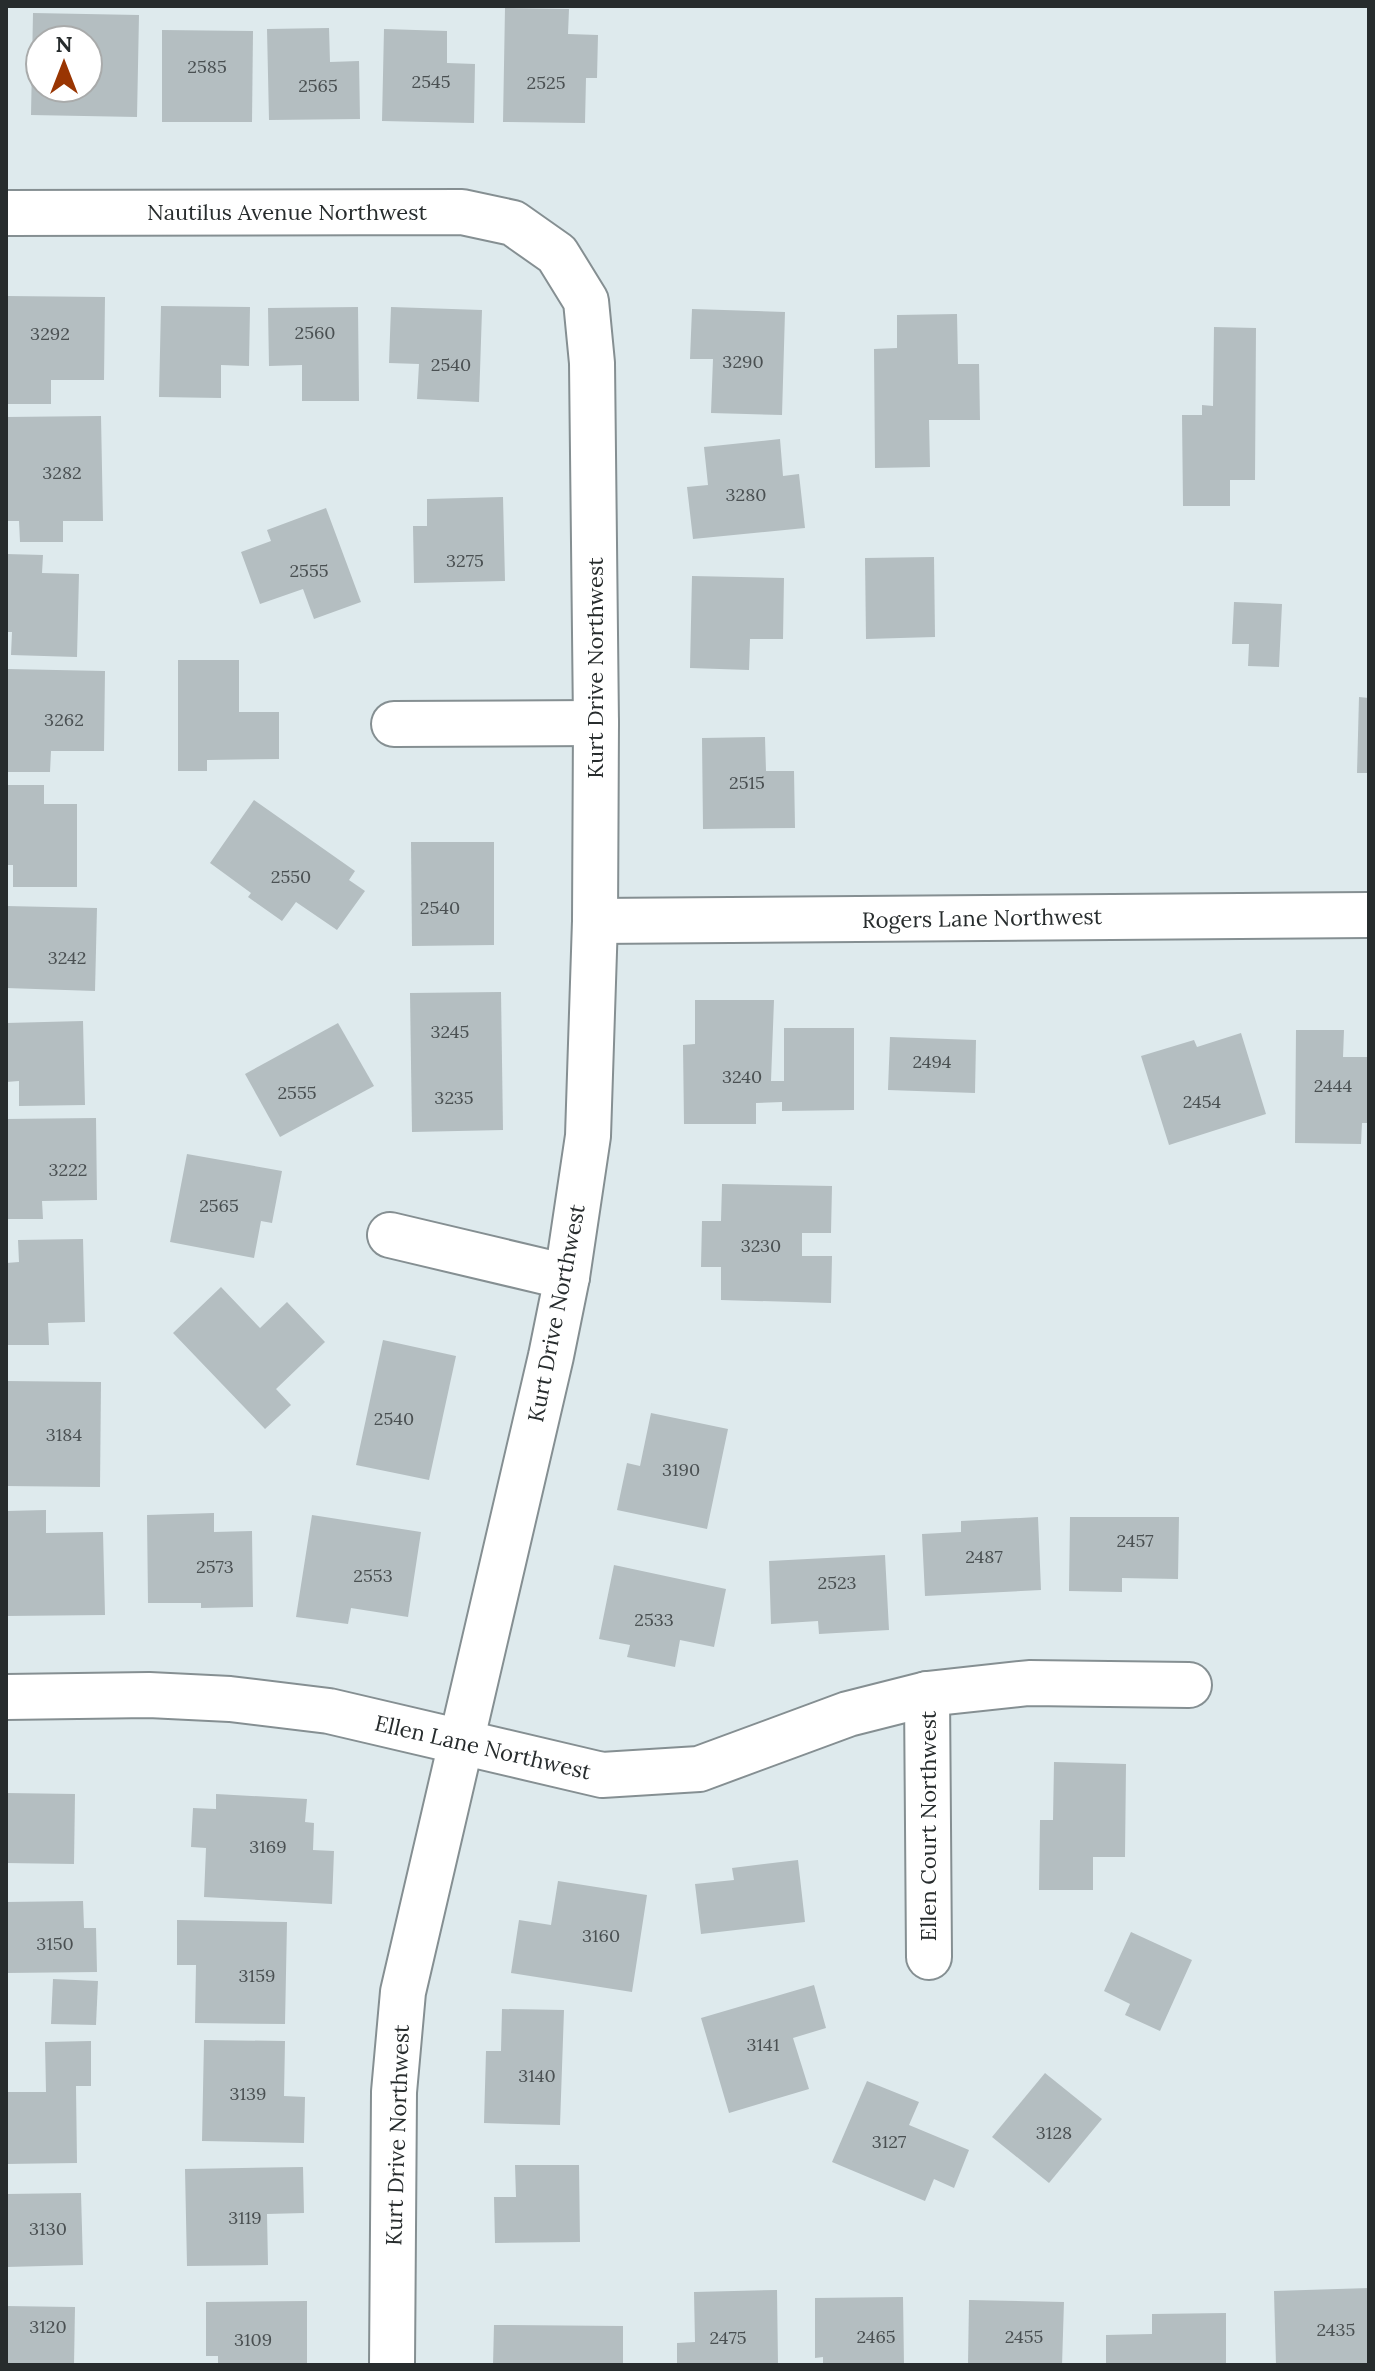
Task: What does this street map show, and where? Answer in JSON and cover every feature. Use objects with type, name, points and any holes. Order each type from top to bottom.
[{"type":"street","name":"Nautilus Avenue Northwest","points":[[6,213],[462,212],[513,223],[557,254]]},
{"type":"street","name":"Kurt Drive Northwest","points":[[392,2365],[394,2092],[403,1992],[551,1356],[567,1277],[588,1136],[595,921],[592,363],[586,301],[557,254]]},
{"type":"street","points":[[394,724],[596,723]]},
{"type":"street","name":"Rogers Lane Northwest","points":[[595,921],[1369,915]]},
{"type":"street","points":[[390,1235],[567,1277]]},
{"type":"street","name":"Ellen Lane Northwest","points":[[6,1697],[149,1695],[230,1699],[329,1711],[602,1775],[699,1769],[848,1714],[927,1694],[1029,1683],[1189,1685]]},
{"type":"street","name":"Ellen Court Northwest","points":[[927,1694],[929,1957]]},
{"type":"building","points":[[505,8],[569,9],[568,34],[598,35],[597,78],[586,78],[585,123],[503,122]]},
{"type":"building","points":[[33,13],[139,15],[137,117],[31,115],[31,104],[104,104],[104,24],[33,24]]},
{"type":"building","points":[[329,28],[330,62],[359,61],[360,119],[269,120],[267,29]]},
{"type":"building","points":[[384,29],[447,31],[447,63],[475,64],[474,123],[382,121]]},
{"type":"building","points":[[162,30],[253,31],[252,122],[162,122]]},
{"type":"building","points":[[7,296],[105,297],[104,380],[51,380],[51,404],[6,404]]},
{"type":"building","points":[[161,306],[250,307],[249,366],[221,365],[221,398],[159,397]]},
{"type":"building","points":[[358,307],[359,401],[302,401],[302,365],[269,366],[268,308]]},
{"type":"building","points":[[391,307],[482,310],[479,402],[417,399],[419,364],[389,363]]},
{"type":"building","points":[[692,309],[785,312],[782,415],[711,413],[713,359],[690,359]]},
{"type":"building","points":[[957,314],[958,364],[979,364],[980,420],[929,420],[930,467],[875,468],[874,349],[897,348],[897,315]]},
{"type":"building","points":[[1214,327],[1256,328],[1255,480],[1230,480],[1230,506],[1183,506],[1182,415],[1202,415],[1202,405],[1213,406]]},
{"type":"building","points":[[101,416],[103,521],[63,521],[63,542],[20,542],[19,521],[6,521],[6,417]]},
{"type":"building","points":[[780,439],[783,476],[799,474],[805,528],[693,539],[687,487],[708,485],[704,447]]},
{"type":"building","points":[[503,497],[505,581],[414,583],[413,526],[427,526],[427,499]]},
{"type":"building","points":[[326,508],[361,602],[314,619],[303,589],[260,604],[241,552],[271,541],[267,530]]},
{"type":"building","points":[[6,554],[43,555],[42,573],[79,574],[77,657],[11,655],[12,632],[6,632]]},
{"type":"building","points":[[934,557],[935,637],[866,639],[865,558]]},
{"type":"building","points":[[692,576],[784,578],[783,639],[750,639],[749,670],[690,668]]},
{"type":"building","points":[[1234,602],[1282,604],[1279,667],[1248,666],[1249,644],[1232,644]]},
{"type":"building","points":[[178,660],[239,660],[239,712],[279,712],[279,759],[207,760],[207,771],[178,771]]},
{"type":"building","points":[[7,669],[105,671],[104,751],[51,751],[50,772],[6,772]]},
{"type":"building","points":[[1359,697],[1369,698],[1369,773],[1357,773]]},
{"type":"building","points":[[765,737],[766,771],[794,771],[795,828],[703,829],[702,738]]},
{"type":"building","points":[[6,785],[44,785],[44,804],[77,804],[77,887],[13,887],[13,865],[6,865]]},
{"type":"building","points":[[254,800],[355,871],[349,880],[365,891],[337,930],[296,902],[282,921],[248,897],[251,893],[210,863]]},
{"type":"building","points":[[411,842],[494,842],[494,945],[412,946]]},
{"type":"building","points":[[6,906],[97,908],[95,991],[6,988]]},
{"type":"building","points":[[501,992],[503,1130],[412,1132],[410,993]]},
{"type":"building","points":[[695,1000],[774,1000],[771,1081],[784,1081],[784,1028],[854,1028],[854,1110],[782,1111],[782,1102],[756,1103],[756,1124],[684,1124],[683,1045],[695,1044]]},
{"type":"building","points":[[83,1021],[85,1105],[19,1106],[19,1081],[6,1082],[6,1023]]},
{"type":"building","points":[[338,1023],[374,1086],[280,1137],[245,1074]]},
{"type":"building","points":[[1296,1030],[1344,1030],[1343,1057],[1369,1057],[1369,1123],[1362,1123],[1361,1144],[1295,1143]]},
{"type":"building","points":[[1241,1033],[1266,1114],[1169,1145],[1141,1056],[1194,1040],[1197,1047]]},
{"type":"building","points":[[890,1037],[976,1040],[975,1093],[888,1090]]},
{"type":"building","points":[[96,1118],[97,1200],[42,1201],[43,1219],[6,1219],[6,1119]]},
{"type":"building","points":[[187,1154],[282,1171],[272,1223],[261,1221],[254,1258],[170,1242]]},
{"type":"building","points":[[722,1184],[832,1186],[831,1233],[802,1233],[802,1256],[832,1256],[831,1303],[721,1300],[721,1267],[701,1267],[702,1221],[721,1221]]},
{"type":"building","points":[[83,1239],[85,1322],[48,1323],[49,1345],[6,1345],[6,1263],[19,1262],[18,1240]]},
{"type":"building","points":[[221,1287],[260,1328],[287,1302],[325,1342],[276,1389],[291,1405],[265,1429],[173,1333]]},
{"type":"building","points":[[383,1340],[456,1356],[429,1480],[356,1465]]},
{"type":"building","points":[[6,1381],[101,1382],[100,1487],[6,1486]]},
{"type":"building","points":[[651,1413],[728,1429],[707,1529],[617,1510],[627,1463],[640,1466]]},
{"type":"building","points":[[46,1510],[46,1533],[103,1532],[105,1615],[6,1616],[6,1511]]},
{"type":"building","points":[[214,1513],[214,1532],[252,1531],[253,1607],[201,1608],[201,1603],[148,1603],[147,1515]]},
{"type":"building","points":[[312,1515],[421,1532],[408,1617],[351,1608],[348,1624],[296,1617]]},
{"type":"building","points":[[1038,1517],[1041,1590],[925,1596],[922,1534],[961,1532],[961,1521]]},
{"type":"building","points":[[1070,1517],[1179,1517],[1178,1579],[1122,1578],[1122,1592],[1069,1591]]},
{"type":"building","points":[[885,1555],[889,1630],[819,1634],[818,1621],[771,1624],[769,1561]]},
{"type":"building","points":[[614,1565],[726,1589],[714,1647],[680,1640],[675,1667],[627,1657],[630,1645],[599,1639]]},
{"type":"building","points":[[1054,1762],[1126,1764],[1125,1857],[1093,1857],[1093,1890],[1039,1890],[1040,1820],[1053,1820]]},
{"type":"building","points":[[6,1793],[75,1794],[74,1864],[6,1863]]},
{"type":"building","points":[[216,1794],[307,1799],[305,1822],[314,1823],[313,1850],[334,1851],[332,1904],[204,1897],[206,1848],[191,1847],[193,1808],[216,1809]]},
{"type":"building","points":[[798,1860],[805,1922],[701,1934],[695,1884],[734,1880],[732,1868]]},
{"type":"building","points":[[558,1881],[647,1895],[632,1992],[511,1973],[519,1920],[551,1925]]},
{"type":"building","points":[[83,1901],[84,1928],[96,1928],[97,1972],[6,1973],[6,1902]]},
{"type":"building","points":[[177,1920],[287,1922],[285,2024],[195,2023],[196,1965],[177,1965]]},
{"type":"building","points":[[1131,1932],[1192,1960],[1160,2031],[1125,2015],[1130,2004],[1104,1991]]},
{"type":"building","points":[[53,1979],[98,1981],[96,2025],[51,2024]]},
{"type":"building","points":[[814,1985],[826,2028],[793,2038],[809,2089],[729,2113],[701,2018]]},
{"type":"building","points":[[502,2009],[564,2010],[560,2125],[484,2123],[486,2051],[501,2051]]},
{"type":"building","points":[[204,2040],[285,2041],[284,2096],[305,2097],[304,2143],[202,2141]]},
{"type":"building","points":[[91,2041],[91,2086],[76,2086],[77,2163],[6,2164],[6,2092],[46,2092],[45,2042]]},
{"type":"building","points":[[1045,2073],[1102,2119],[1049,2183],[992,2137]]},
{"type":"building","points":[[867,2081],[919,2102],[909,2125],[969,2150],[954,2188],[934,2179],[925,2201],[832,2162]]},
{"type":"building","points":[[515,2165],[579,2165],[580,2242],[495,2243],[494,2197],[516,2197]]},
{"type":"building","points":[[303,2167],[304,2213],[267,2214],[268,2265],[187,2266],[185,2169]]},
{"type":"building","points":[[81,2193],[83,2265],[6,2267],[6,2194]]},
{"type":"building","points":[[1369,2288],[1369,2365],[1276,2365],[1274,2291]]},
{"type":"building","points":[[777,2290],[778,2365],[677,2365],[677,2343],[695,2342],[694,2292]]},
{"type":"building","points":[[903,2297],[904,2365],[823,2365],[823,2357],[815,2358],[815,2298]]},
{"type":"building","points":[[969,2300],[1064,2302],[1062,2365],[968,2365]]},
{"type":"building","points":[[307,2301],[307,2365],[218,2365],[218,2356],[206,2356],[206,2302]]},
{"type":"building","points":[[6,2306],[75,2307],[74,2365],[6,2365]]},
{"type":"building","points":[[1226,2313],[1226,2365],[1106,2365],[1106,2335],[1152,2334],[1152,2314]]},
{"type":"building","points":[[494,2325],[623,2326],[623,2365],[493,2365]]}]
